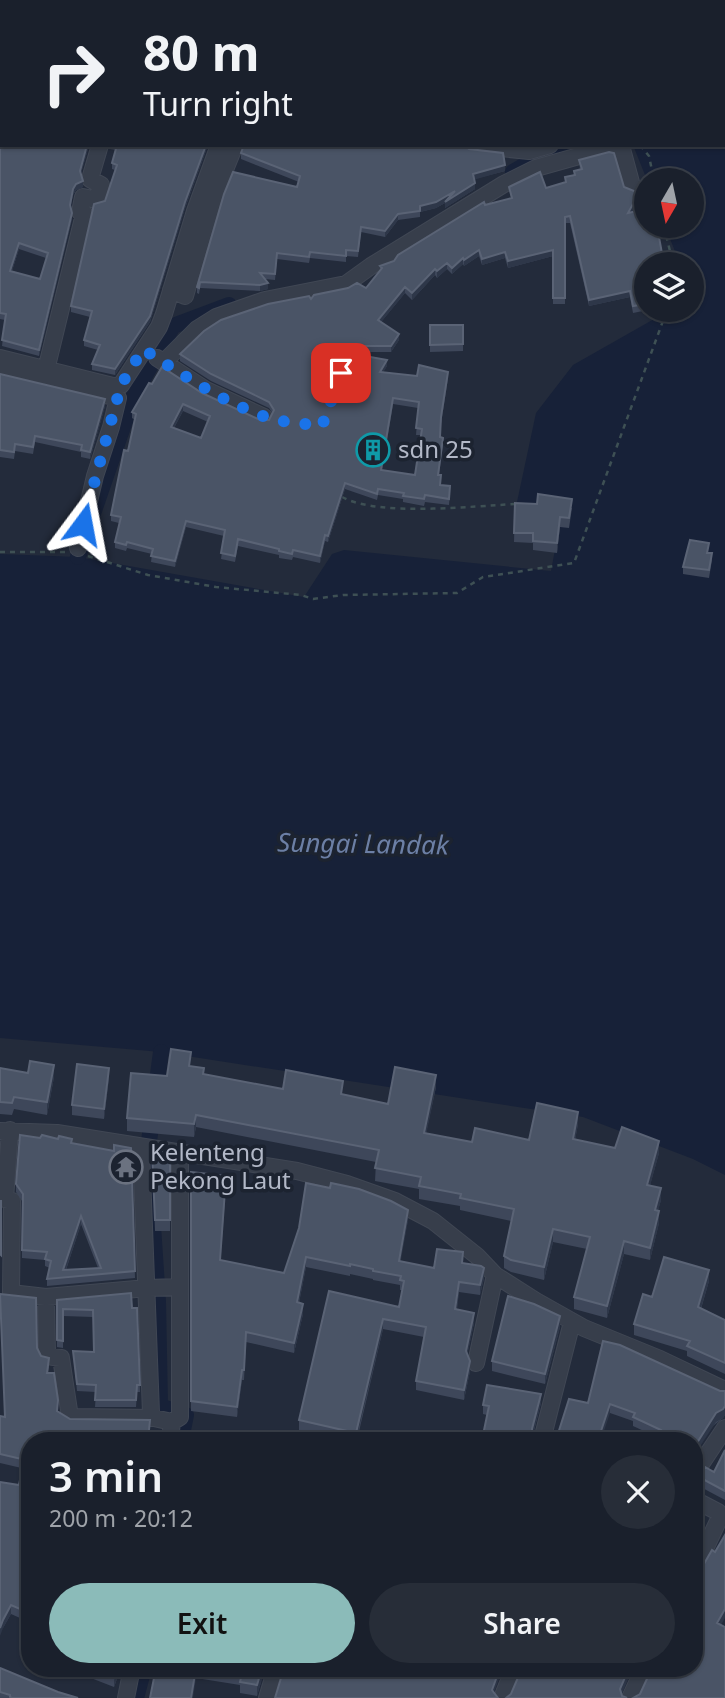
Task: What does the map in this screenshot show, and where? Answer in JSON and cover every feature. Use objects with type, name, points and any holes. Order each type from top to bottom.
[{"type":"street","points":[[46,370],[83,218],[84,213],[79,212],[83,197],[97,200],[101,185],[90,179],[99,147]]},
{"type":"street","points":[[79,551],[95,476],[119,392],[178,293],[208,195],[219,147]]},
{"type":"street","points":[[208,195],[235,147]]},
{"type":"street","points":[[490,147],[528,151],[543,147]]},
{"type":"street","points":[[164,362],[215,309],[346,284],[504,184],[536,168],[610,147]]},
{"type":"street","points":[[617,147],[622,149],[632,186]]},
{"type":"street","points":[[143,349],[206,390],[264,417]]},
{"type":"street","points":[[0,358],[113,386],[119,392]]},
{"type":"street","points":[[0,370],[119,392]]},
{"type":"street","points":[[180,1287],[46,1297],[11,1293],[12,1201],[5,1199],[5,1131],[57,1133],[297,1171],[395,1201],[416,1210],[455,1237],[495,1276],[572,1322],[725,1390]]},
{"type":"street","points":[[141,1147],[150,1413],[155,1418]]},
{"type":"street","points":[[46,1297],[47,1356],[61,1359],[70,1417],[155,1418],[172,1422],[180,1417],[180,1153]]},
{"type":"street","points":[[476,1363],[495,1276]]},
{"type":"street","points":[[544,1432],[572,1322]]},
{"type":"street","points":[[171,1432],[172,1422]]},
{"type":"street","points":[[703,1461],[725,1428]]},
{"type":"street","points":[[703,1505],[720,1517],[703,1553]]},
{"type":"street","points":[[126,1698],[130,1677]]},
{"type":"street","points":[[267,1698],[273,1677]]},
{"type":"street","points":[[502,1698],[510,1677]]},
{"type":"street","points":[[631,1698],[641,1677]]},
{"type":"path","points":[[642,147],[649,156],[652,168]]},
{"type":"path","points":[[0,552],[79,551],[148,575],[216,587],[302,595],[313,599],[343,595],[457,593],[483,577],[574,563],[663,322]]},
{"type":"path","points":[[341,496],[350,501],[384,507],[516,504]]},
{"type":"water","name":"Sungai Landak","points":[[634,147],[725,147],[725,1175],[693,1159],[583,1117],[161,1052],[0,1038],[0,554],[78,557],[304,597],[332,554],[344,550],[551,571],[563,507],[517,502],[536,413],[573,365],[649,322],[704,322],[704,252],[675,252],[670,238],[704,238],[704,168],[642,168]]},
{"type":"building","points":[[0,147],[86,147],[80,171],[83,181],[73,189],[70,205],[72,213],[39,350],[2,340],[6,314],[0,313]],"holes":[[[19,243],[48,253],[40,279],[10,271]]]},
{"type":"building","points":[[116,147],[205,147],[185,202],[150,316],[115,369],[92,364],[100,345],[84,340],[92,311],[71,306],[94,204],[105,201],[117,165],[112,163]]},
{"type":"building","points":[[243,147],[466,147],[503,153],[505,165],[473,174],[475,183],[445,202],[455,191],[436,202],[420,206],[420,211],[398,214],[385,231],[361,227],[358,251],[346,250],[346,256],[310,252],[309,257],[277,253],[275,274],[260,273],[268,283],[260,285],[200,282],[199,288],[197,287],[224,194],[233,172],[297,187],[300,176],[241,153]]},
{"type":"building","points":[[614,153],[624,187],[634,191],[634,202],[628,213],[634,212],[634,238],[659,238],[662,252],[634,252],[634,306],[630,291],[589,300],[570,216],[565,217],[565,298],[553,298],[553,250],[508,261],[505,252],[482,259],[479,250],[464,260],[463,258],[452,268],[447,263],[437,271],[435,269],[412,293],[405,287],[378,320],[399,334],[391,346],[359,346],[359,355],[387,360],[380,372],[417,376],[419,365],[448,372],[441,417],[440,437],[443,438],[438,475],[441,475],[440,485],[450,486],[449,499],[425,495],[424,499],[378,489],[377,494],[345,483],[320,556],[293,550],[292,554],[238,539],[235,556],[221,553],[225,530],[186,521],[175,561],[151,556],[153,549],[127,542],[126,545],[115,542],[121,517],[111,515],[124,450],[128,451],[136,414],[132,412],[162,367],[202,393],[260,420],[269,420],[274,410],[269,402],[211,374],[180,354],[204,331],[221,320],[268,304],[309,296],[311,299],[314,295],[348,288],[357,283],[366,288],[382,268],[380,266],[394,261],[398,255],[484,202],[485,205],[512,198],[509,187],[540,172],[546,188],[566,182],[565,177],[575,175],[574,171],[582,169],[579,160]],"holes":[[[393,398],[419,402],[416,428],[422,429],[415,475],[381,470]],[[183,404],[210,416],[201,438],[171,427]]]},
{"type":"building","points":[[430,325],[463,325],[463,344],[430,345]]},
{"type":"building","points":[[0,374],[105,399],[90,452],[81,450],[82,445],[35,436],[33,447],[15,444],[14,452],[0,450]]},
{"type":"building","points":[[538,494],[572,499],[569,518],[560,517],[557,543],[533,541],[533,533],[514,533],[515,503],[537,504]]},
{"type":"building","points":[[690,540],[709,543],[707,553],[712,553],[709,570],[683,567]]},
{"type":"building","points":[[171,1049],[191,1052],[189,1066],[204,1068],[203,1074],[283,1089],[286,1070],[343,1081],[341,1094],[388,1104],[395,1067],[436,1075],[424,1133],[472,1142],[475,1128],[529,1140],[537,1103],[578,1112],[573,1139],[615,1148],[622,1127],[659,1141],[647,1185],[661,1188],[655,1210],[659,1211],[650,1248],[624,1241],[607,1306],[574,1297],[590,1237],[553,1229],[544,1267],[511,1260],[504,1256],[514,1209],[460,1198],[461,1194],[419,1186],[421,1177],[375,1168],[379,1150],[196,1115],[194,1124],[127,1118],[131,1073],[167,1076]]},
{"type":"building","points":[[30,1061],[54,1065],[47,1102],[14,1097],[12,1103],[0,1102],[0,1068],[28,1073]]},
{"type":"building","points":[[77,1064],[109,1068],[104,1109],[72,1105]]},
{"type":"building","points":[[20,1135],[40,1138],[42,1135],[58,1139],[59,1136],[72,1139],[71,1143],[114,1151],[114,1145],[131,1148],[135,1271],[47,1279],[51,1261],[45,1259],[47,1252],[22,1250],[23,1194],[16,1184]],"holes":[[[81,1216],[101,1268],[63,1270]]]},
{"type":"building","points":[[152,1152],[170,1152],[170,1220],[155,1220]]},
{"type":"building","points":[[191,1172],[226,1176],[220,1260],[284,1273],[299,1228],[306,1183],[330,1188],[331,1183],[359,1189],[408,1210],[399,1261],[434,1268],[437,1249],[463,1252],[462,1263],[484,1268],[480,1285],[459,1282],[455,1309],[474,1313],[466,1351],[470,1361],[464,1390],[416,1381],[426,1327],[383,1319],[356,1432],[299,1420],[329,1291],[399,1307],[404,1281],[400,1280],[401,1276],[373,1269],[306,1257],[297,1302],[303,1304],[294,1343],[246,1332],[244,1370],[237,1407],[191,1401]]},
{"type":"building","points":[[1,1201],[1,1255],[0,1254]]},
{"type":"building","points":[[664,1257],[709,1270],[698,1307],[725,1320],[725,1363],[687,1346],[690,1341],[634,1324],[643,1294],[652,1297]]},
{"type":"building","points":[[131,1293],[132,1308],[137,1308],[140,1385],[137,1385],[136,1400],[95,1400],[96,1385],[77,1384],[73,1351],[94,1352],[93,1310],[63,1309],[63,1341],[57,1340],[57,1300]]},
{"type":"building","points":[[0,1294],[36,1298],[37,1348],[41,1356],[49,1358],[47,1373],[54,1373],[57,1411],[70,1419],[150,1420],[149,1432],[21,1432],[21,1459],[0,1454],[0,1416],[5,1417]]},
{"type":"building","points":[[508,1296],[560,1316],[545,1374],[492,1361]]},
{"type":"building","points":[[603,1341],[620,1345],[725,1391],[725,1406],[716,1413],[703,1433],[660,1432],[661,1430],[633,1417],[635,1413],[610,1404],[601,1432],[559,1432],[569,1399],[588,1403]]},
{"type":"building","points":[[487,1385],[541,1394],[532,1432],[484,1432],[489,1406],[483,1405]]},
{"type":"building","points":[[725,1450],[725,1491],[703,1479],[705,1467],[714,1472]]},
{"type":"building","points":[[21,1480],[21,1607],[20,1609],[11,1605],[0,1628],[0,1482],[19,1485]]},
{"type":"building","points":[[725,1535],[725,1609],[717,1623],[725,1627],[725,1698],[633,1698],[640,1694],[648,1677],[703,1677],[703,1566],[712,1550],[715,1552]]},
{"type":"building","points":[[0,1668],[78,1698],[12,1698],[0,1692]]},
{"type":"building","points":[[154,1677],[194,1677],[191,1698],[150,1698]]},
{"type":"building","points":[[241,1677],[259,1677],[257,1685],[240,1682]]},
{"type":"building","points":[[281,1677],[497,1677],[492,1690],[498,1698],[275,1698]]},
{"type":"building","points":[[518,1677],[625,1677],[620,1689],[622,1696],[627,1698],[506,1698],[511,1694]]},
{"type":"waterway","points":[[531,154],[541,156],[572,147]]},
{"type":"waterway","points":[[513,172],[541,156]]},
{"type":"waterway","points":[[78,557],[134,395],[173,326],[229,305]]},
{"type":"waterway","points":[[161,1052],[148,1149],[158,1302],[160,1406],[186,1415],[183,1432]]},
{"type":"waterway","points":[[136,1698],[142,1677]]},
{"type":"place","name":"sdn 25","points":[[373,450]]},
{"type":"place","name":"Kelenteng Pekong Laut","points":[[126,1167]]},
{"type":"route","points":[[83,524],[121,385],[143,349],[213,393],[264,417],[299,424],[322,426],[341,373]]}]
